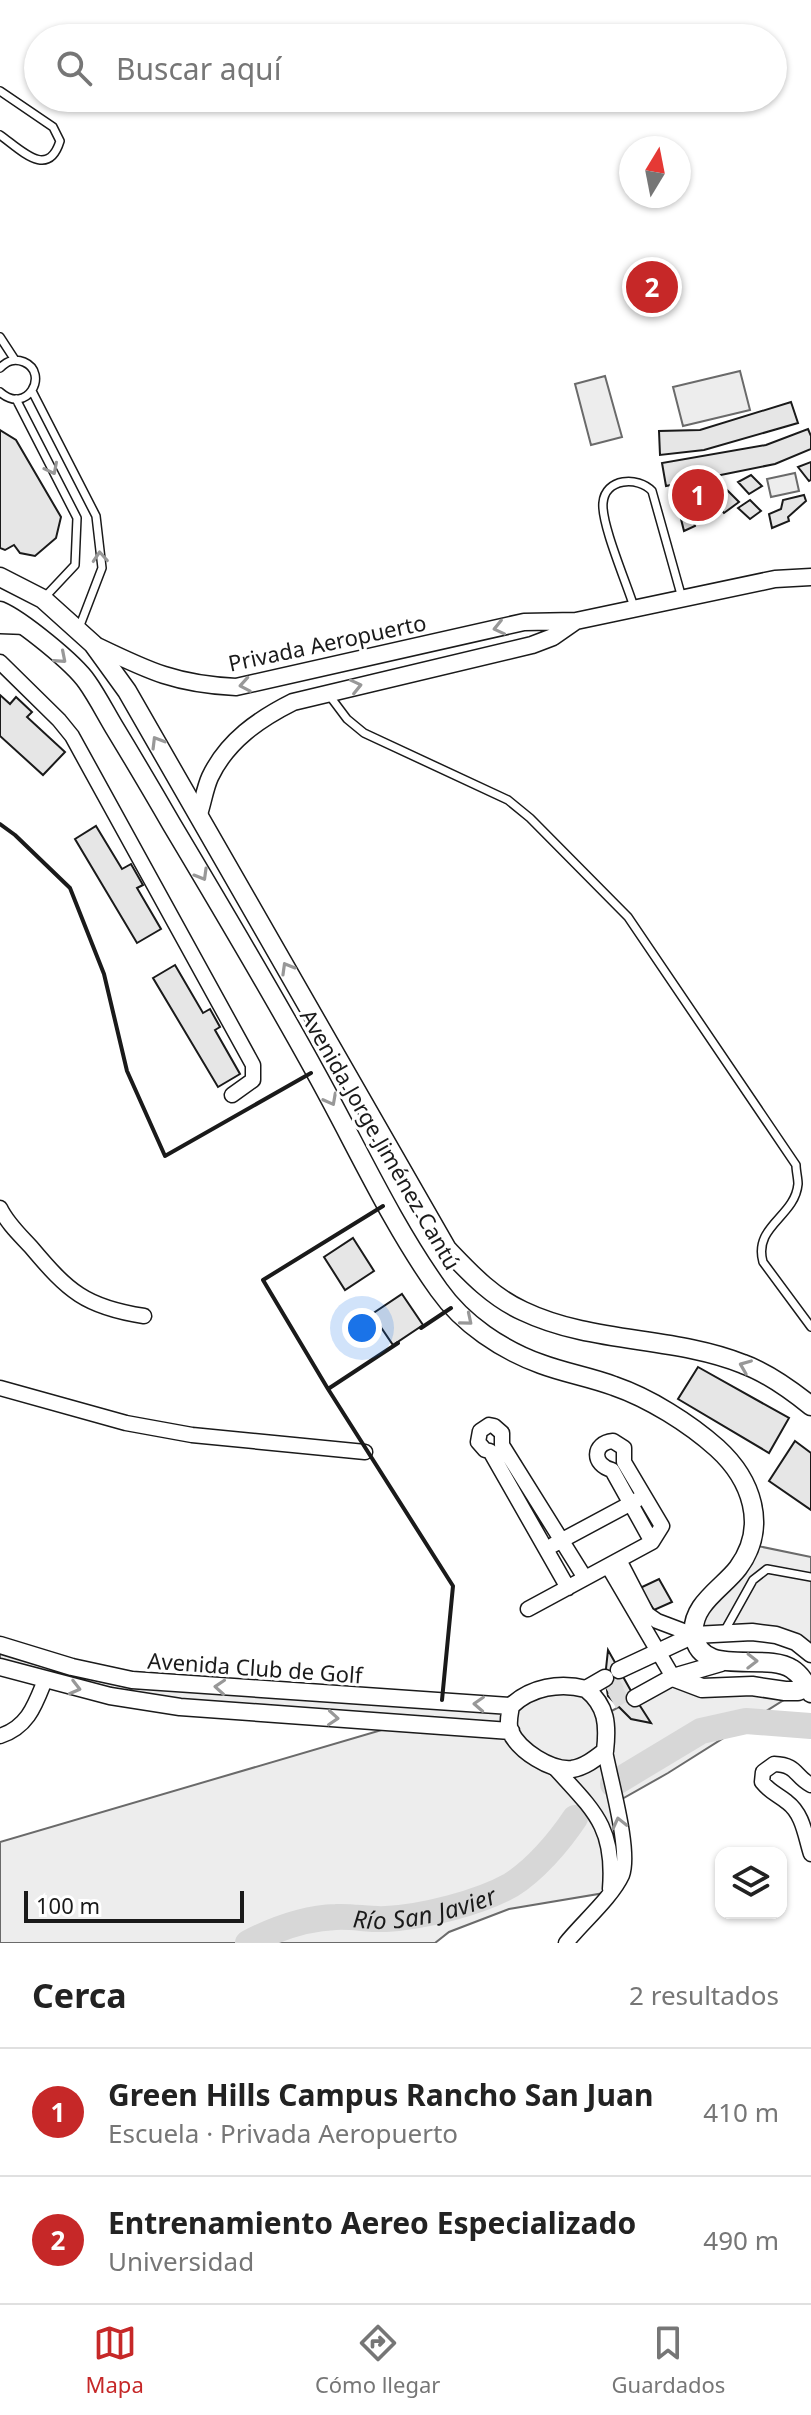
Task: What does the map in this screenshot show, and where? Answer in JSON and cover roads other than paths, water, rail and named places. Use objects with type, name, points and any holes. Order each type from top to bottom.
[{"type":"main road","name":"Avenida Jorge Jiménez Cantú","points":[[0,577],[43,599],[78,630],[93,644],[127,691],[447,1249],[480,1284],[520,1310],[561,1327],[692,1349],[744,1364],[783,1384],[811,1406]]},
{"type":"main road","name":"Avenida Jorge Jiménez Cantú","points":[[0,611],[17,618],[86,679],[315,1071],[419,1261],[441,1294],[488,1338],[540,1364],[616,1386],[643,1399],[703,1437],[736,1467],[751,1493],[755,1516],[750,1544],[739,1567],[712,1594],[697,1615],[694,1635]]},
{"type":"main road","points":[[694,1635],[701,1651],[721,1663],[771,1662],[793,1669],[810,1688]]},
{"type":"main road","points":[[673,1677],[702,1688],[752,1686],[785,1691],[810,1688]]},
{"type":"street","name":"Privada Aeropuerto","points":[[93,644],[158,675],[200,685],[236,687],[524,622],[576,621],[775,579],[811,577]]},
{"type":"street","name":"Privada Aeropuerto","points":[[199,814],[209,778],[231,744],[265,716],[293,702],[532,645],[553,637],[576,621]]},
{"type":"street","points":[[0,626],[27,627]]},
{"type":"street","points":[[0,662],[72,736],[253,1065],[253,1080],[232,1095]]},
{"type":"street","points":[[0,1208],[66,1287],[88,1301],[113,1311],[144,1316]]},
{"type":"street","points":[[0,1388],[126,1423],[181,1434],[365,1452]]},
{"type":"street","points":[[568,1588],[546,1549],[527,1500],[502,1445],[504,1439],[500,1429],[489,1425],[484,1427],[478,1442],[490,1451],[527,1500],[562,1541],[585,1578]]},
{"type":"street","points":[[528,1609],[652,1542],[662,1526],[637,1500],[546,1549]]},
{"type":"street","points":[[613,1563],[673,1677]]},
{"type":"street","points":[[642,1616],[694,1635],[752,1632],[776,1635],[796,1642],[811,1654]]},
{"type":"street","points":[[566,1943],[610,1892],[621,1876],[625,1863],[605,1751],[611,1693],[658,1653],[694,1635]]},
{"type":"street","name":"Avenida Club de Golf","points":[[0,1645],[72,1667],[132,1680],[511,1706]]},
{"type":"street","points":[[610,1892],[612,1868],[609,1841],[589,1806],[555,1768],[524,1747],[511,1731],[511,1706],[520,1697],[550,1687],[572,1685],[611,1693],[721,1663]]},
{"type":"street","name":"Avenida Club de Golf","points":[[0,1667],[110,1696],[180,1707],[511,1731]]},
{"type":"street","points":[[0,1736],[24,1723],[33,1711],[45,1680]]},
{"type":"street","points":[[555,1768],[575,1769],[605,1751]]},
{"type":"street","points":[[811,1785],[786,1764],[774,1764],[763,1772],[762,1782],[770,1793],[785,1800],[797,1811],[811,1854]]},
{"type":"lane","points":[[0,91],[24,107]]},
{"type":"lane","points":[[0,135],[33,159],[49,159],[60,141],[53,127],[31,112]]},
{"type":"lane","points":[[0,337],[15,360],[32,368],[36,379],[32,391],[22,399],[0,392]]},
{"type":"lane","points":[[0,368],[15,360]]},
{"type":"lane","points":[[32,391],[96,516],[102,568],[78,630]]},
{"type":"lane","points":[[16,399],[77,518],[75,565],[43,599]]},
{"type":"lane","points":[[635,609],[607,527],[603,503],[608,491],[625,481],[641,482],[652,491],[683,599]]},
{"type":"lane","points":[[328,693],[347,719],[364,733],[508,800],[530,818],[628,917],[796,1165],[798,1186],[791,1204],[765,1235],[760,1250],[763,1262],[811,1327]]},
{"type":"lane","points":[[723,1635],[753,1580],[767,1569],[811,1577]]},
{"type":"waterway","name":"Río San Javier","points":[[613,1784],[701,1731],[746,1721],[811,1726]]},
{"type":"waterway","name":"Río San Javier","points":[[248,1943],[302,1922],[342,1917],[401,1918],[483,1898],[511,1885],[529,1872],[575,1818]]},
{"type":"tunnel","points":[[606,1688],[624,1678]]},
{"type":"tunnel","points":[[612,1701],[631,1690]]},
{"type":"place","name":"Entrenamiento Aereo Especializado","points":[[652,287]]},
{"type":"place","name":"Green Hills Campus Rancho San Juan","points":[[698,495]]}]
